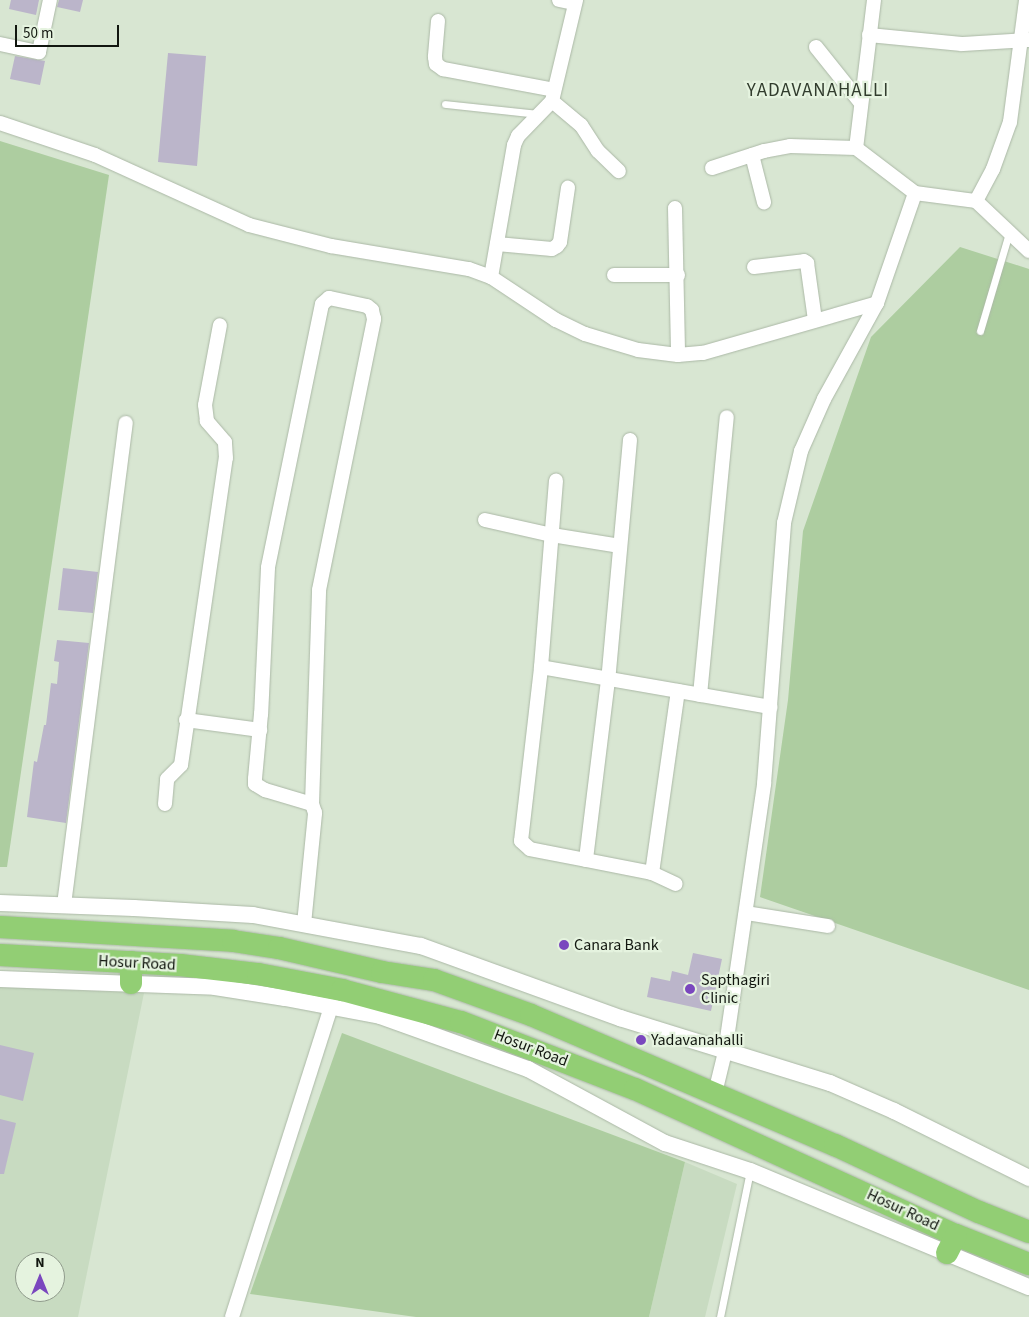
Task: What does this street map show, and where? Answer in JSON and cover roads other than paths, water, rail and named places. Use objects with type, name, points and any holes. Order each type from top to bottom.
[{"type":"highway","name":"Hosur Road","points":[[0,927],[234,941],[288,950],[382,972],[434,980],[531,1014],[835,1144],[979,1212],[1029,1232]]},
{"type":"highway","name":"Hosur Road","points":[[0,956],[131,973],[180,965],[258,974],[342,990],[461,1022],[635,1089],[952,1244],[1029,1264]]},
{"type":"street","points":[[0,44],[39,52],[50,0]]},
{"type":"street","points":[[491,277],[514,145],[518,136],[539,114],[553,95],[576,2],[559,0]]},
{"type":"street","points":[[856,148],[860,102],[874,0]]},
{"type":"street","points":[[976,201],[993,169],[1010,122],[1026,39],[1026,0]]},
{"type":"street","points":[[438,21],[436,64],[443,68],[553,95],[581,125],[598,152],[619,171]]},
{"type":"street","points":[[869,35],[962,44],[1026,39]]},
{"type":"street","points":[[816,47],[860,102]]},
{"type":"street","points":[[0,123],[95,155],[249,225],[331,246],[469,269],[491,277],[556,320],[585,334],[638,350],[678,355],[703,353],[877,303]]},
{"type":"street","points":[[712,168],[752,155],[790,146],[856,148],[915,194],[976,201],[1029,251]]},
{"type":"street","points":[[752,155],[764,202]]},
{"type":"street","points":[[497,244],[552,249],[557,246],[560,242],[568,188]]},
{"type":"street","points":[[715,1093],[725,1052],[765,777],[784,523],[788,500],[811,425],[877,303],[915,194]]},
{"type":"street","points":[[675,208],[678,274],[678,355]]},
{"type":"street","points":[[754,267],[804,261],[807,264],[815,320]]},
{"type":"street","points":[[614,275],[678,274]]},
{"type":"street","points":[[304,924],[315,813],[312,804],[319,590],[374,319],[372,310],[367,306],[329,298],[322,304],[268,568],[260,730],[255,784],[266,790],[312,804]]},
{"type":"street","points":[[166,804],[167,779],[180,765],[226,458],[225,442],[207,421],[205,405],[220,325]]},
{"type":"street","points":[[700,695],[727,417]]},
{"type":"street","points":[[64,905],[126,423]]},
{"type":"street","points":[[586,860],[608,680],[630,440]]},
{"type":"street","points":[[556,481],[541,667],[521,841],[530,849],[652,873],[676,884]]},
{"type":"street","points":[[484,520],[552,535],[620,546]]},
{"type":"street","points":[[541,667],[771,707]]},
{"type":"street","points":[[652,873],[678,692]]},
{"type":"street","points":[[186,720],[260,730]]},
{"type":"street","points":[[0,903],[253,915],[421,946],[620,1018],[830,1084],[894,1111],[1029,1178]]},
{"type":"street","points":[[746,913],[828,926]]},
{"type":"street","points":[[0,979],[131,973],[331,1006],[380,1016],[528,1069],[665,1143],[750,1171],[952,1244],[1029,1287]]},
{"type":"street","points":[[232,1317],[331,1006]]},
{"type":"lane","points":[[445,104],[539,114]]},
{"type":"lane","points":[[980,331],[1009,233]]},
{"type":"lane","points":[[720,1317],[750,1171]]},
{"type":"place","name":"Canara Bank","points":[[564,945]]},
{"type":"place","name":"Sapthagiri Clinic","points":[[690,989]]},
{"type":"place","name":"Yadavanahalli","points":[[641,1040]]},
{"type":"district","name":"YADAVANAHALLI","points":[[818,91]]}]
